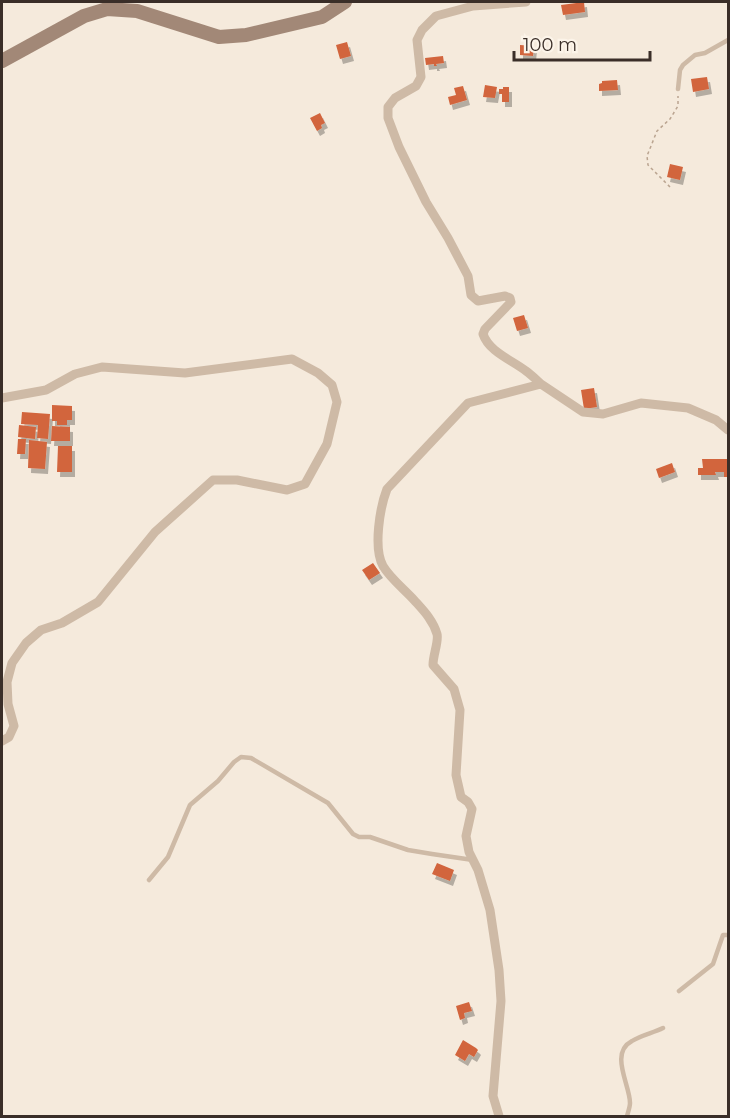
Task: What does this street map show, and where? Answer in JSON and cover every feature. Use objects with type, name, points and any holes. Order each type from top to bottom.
[{"type":"street","points":[[2,61],[84,16],[107,9],[137,11],[219,37],[246,35],[322,17],[345,2]]},
{"type":"street","points":[[526,2],[473,6],[436,16],[422,30],[417,40],[421,77],[416,86],[395,98],[388,107],[388,118],[399,147],[426,202],[468,276],[471,295],[478,301],[505,296],[510,298],[511,302],[485,329],[483,334],[485,340],[529,372],[541,384],[583,412],[603,414],[641,403],[688,408],[716,420],[729,430]]},
{"type":"street","points":[[2,398],[46,390],[75,374],[102,367],[185,373],[292,359],[318,373],[332,385],[337,402],[327,444],[305,484],[286,490],[237,480],[213,480],[155,532],[98,602],[62,623],[41,630],[26,643],[12,663],[8,682],[8,704],[14,726],[9,737],[2,741]]},
{"type":"street","points":[[499,1116],[494,1096],[501,1001],[498,961],[484,886],[466,836],[472,808],[461,797],[456,775],[460,710],[454,688],[433,665],[433,653],[438,642],[429,616],[382,565],[377,539],[381,503],[387,489],[468,403],[541,384]]},
{"type":"lane","points":[[678,89],[680,70],[683,65],[694,55],[705,53],[729,40]]},
{"type":"lane","points":[[149,880],[168,857],[190,806],[241,757],[251,758],[328,803],[353,834],[359,837],[370,837],[408,850],[473,860]]},
{"type":"lane","points":[[679,991],[713,964],[723,935],[729,935]]},
{"type":"lane","points":[[627,1116],[630,1103],[622,1070],[622,1055],[625,1047],[631,1041],[663,1028]]},
{"type":"path","points":[[670,187],[648,165],[646,156],[657,131],[670,119],[678,106],[678,89]]},
{"type":"building","points":[[584,2],[585,12],[563,15],[561,5]]},
{"type":"building","points":[[347,42],[351,56],[340,59],[336,45]]},
{"type":"building","points":[[520,45],[534,46],[533,56],[520,55]]},
{"type":"building","points":[[443,56],[444,63],[436,64],[437,66],[426,65],[425,58]]},
{"type":"building","points":[[707,77],[709,89],[693,92],[691,79]]},
{"type":"building","points":[[617,80],[618,90],[599,91],[599,84],[602,81]]},
{"type":"building","points":[[485,85],[497,87],[495,98],[483,97]]},
{"type":"building","points":[[463,86],[467,100],[450,105],[448,97],[456,95],[454,88]]},
{"type":"building","points":[[509,87],[509,102],[502,102],[499,89]]},
{"type":"building","points":[[320,113],[325,123],[317,131],[310,118]]},
{"type":"building","points":[[670,164],[683,167],[680,180],[667,177]]},
{"type":"building","points":[[524,315],[528,328],[517,331],[513,318]]},
{"type":"building","points":[[594,388],[597,407],[584,409],[581,390]]},
{"type":"building","points":[[52,405],[72,406],[72,420],[67,420],[67,425],[57,425],[57,421],[52,421]]},
{"type":"building","points":[[22,412],[50,414],[48,439],[37,438],[38,425],[21,424]]},
{"type":"building","points":[[19,425],[36,427],[35,439],[18,437]]},
{"type":"building","points":[[52,426],[70,427],[70,441],[51,441]]},
{"type":"building","points":[[18,439],[26,439],[25,454],[17,454]]},
{"type":"building","points":[[29,440],[47,442],[45,469],[28,468]]},
{"type":"building","points":[[58,446],[72,446],[72,472],[57,472]]},
{"type":"building","points":[[702,459],[728,459],[728,477],[724,477],[724,472],[715,472],[716,475],[698,475],[698,468],[703,468]]},
{"type":"building","points":[[672,463],[675,472],[659,478],[656,469]]},
{"type":"building","points":[[373,563],[380,573],[369,580],[362,570]]},
{"type":"building","points":[[437,863],[454,870],[450,881],[432,874]]},
{"type":"building","points":[[469,1002],[472,1011],[464,1013],[465,1018],[460,1020],[456,1006]]},
{"type":"building","points":[[463,1040],[478,1050],[474,1057],[469,1054],[465,1061],[455,1055]]}]
